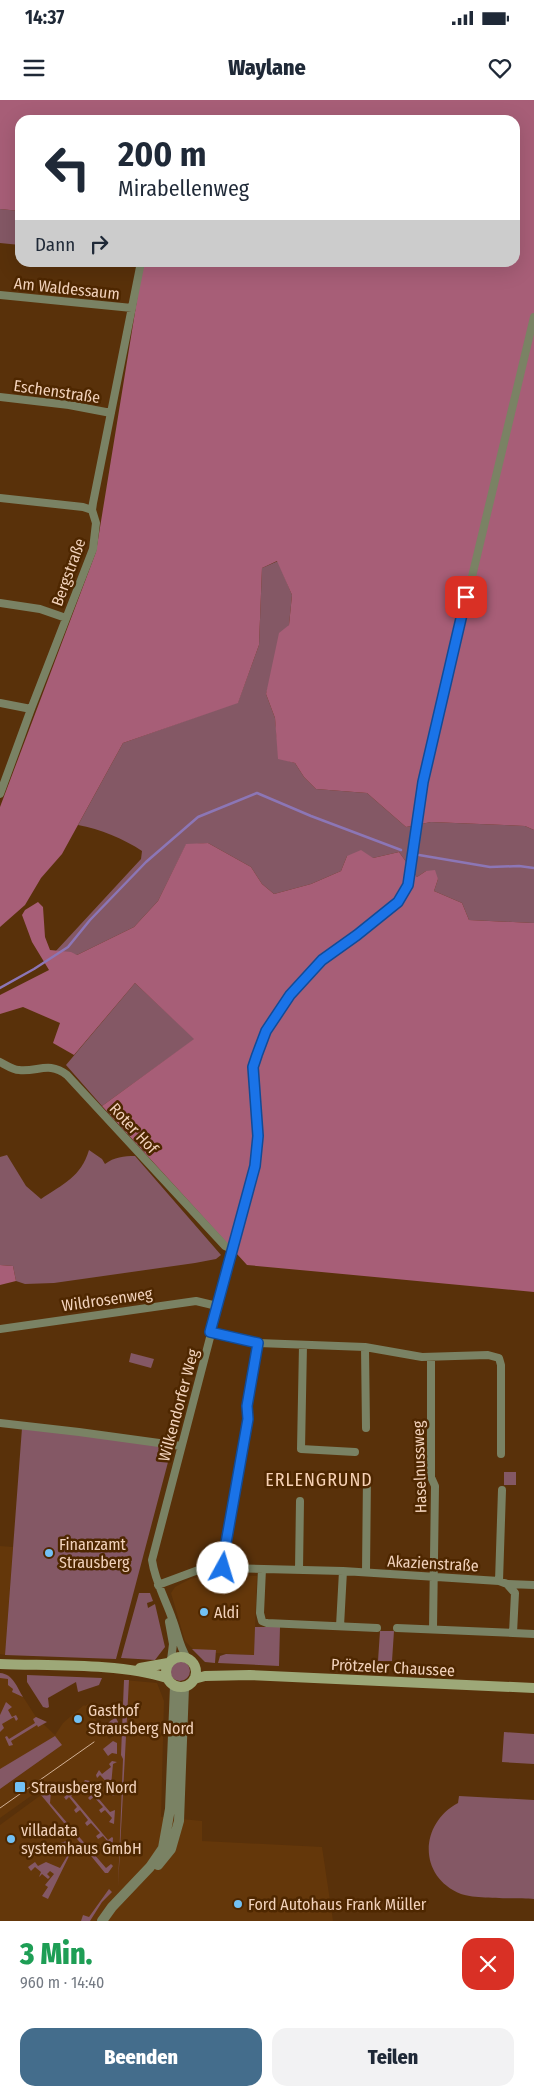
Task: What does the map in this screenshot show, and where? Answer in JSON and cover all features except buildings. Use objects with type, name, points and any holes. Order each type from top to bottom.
[{"type":"main road","points":[[0,1664],[117,1669],[148,1673],[167,1678],[180,1687],[194,1679],[196,1672],[195,1666],[187,1658],[178,1657],[169,1662],[148,1667],[117,1669]]},
{"type":"main road","points":[[167,1678],[165,1672],[169,1662]]},
{"type":"main road","name":"Prötzeler Chaussee","points":[[195,1666],[250,1675]]},
{"type":"main road","name":"Prötzeler Chaussee","points":[[194,1679],[206,1676],[250,1675],[534,1688]]},
{"type":"street","name":"Bergstraße","points":[[0,794],[93,549],[96,523],[92,510],[140,267]]},
{"type":"street","name":"Am Waldessaum","points":[[0,295],[132,308]]},
{"type":"street","name":"Wilkendorfer Weg","points":[[187,1658],[180,1647],[173,1619],[158,1585],[153,1568],[153,1552],[255,1166],[258,1136],[253,1067],[266,1031],[290,995],[322,960],[398,902],[408,885],[423,782],[534,317]]},
{"type":"street","name":"Eschenstraße","points":[[0,397],[69,405],[111,413]]},
{"type":"street","points":[[0,498],[83,507],[92,510]]},
{"type":"street","points":[[0,603],[40,609],[66,618]]},
{"type":"street","points":[[0,703],[31,709]]},
{"type":"street","name":"Roter Hof","points":[[0,1062],[18,1070],[48,1067],[59,1068],[226,1247],[232,1249]]},
{"type":"street","name":"Wildrosenweg","points":[[0,1329],[196,1301],[217,1306]]},
{"type":"street","points":[[210,1332],[258,1343],[365,1347],[431,1357],[488,1355],[499,1358],[501,1365],[501,1454]]},
{"type":"street","points":[[223,1568],[248,1419],[247,1406],[258,1343]]},
{"type":"street","points":[[303,1345],[301,1449],[355,1452]]},
{"type":"street","points":[[365,1347],[366,1428]]},
{"type":"street","name":"Haselnussweg","points":[[431,1357],[431,1477],[435,1486],[433,1629]]},
{"type":"street","points":[[0,1424],[80,1432],[181,1446]]},
{"type":"street","name":"Akazienstraße","points":[[366,1572],[367,1476]]},
{"type":"street","name":"Akazienstraße","points":[[502,1490],[503,1582]]},
{"type":"street","points":[[299,1570],[300,1501]]},
{"type":"street","name":"Akazienstraße","points":[[158,1585],[201,1568],[366,1572],[534,1585]]},
{"type":"street","points":[[262,1569],[260,1613],[262,1621],[267,1623],[377,1628]]},
{"type":"street","points":[[340,1626],[343,1571]]},
{"type":"street","points":[[503,1582],[515,1593],[514,1633]]},
{"type":"street","name":"Wilkendorfer Weg","points":[[165,1603],[173,1644],[169,1662]]},
{"type":"street","points":[[397,1628],[534,1634]]},
{"type":"street","points":[[102,1921],[150,1867],[161,1850],[167,1834],[180,1687]]},
{"type":"shaded area","points":[[0,100],[534,100],[534,830],[525,826],[431,822],[406,827],[367,793],[316,789],[304,777],[295,763],[278,759],[275,718],[266,694],[279,633],[289,625],[292,595],[277,561],[262,568],[259,645],[238,703],[123,743],[62,854],[41,878],[25,905],[0,927],[0,807],[96,552],[142,267],[520,267],[520,115],[15,115],[15,210],[0,209]]},
{"type":"shaded area","points":[[0,209],[15,210],[15,244],[0,243]]},
{"type":"shaded area","points":[[278,561],[292,595],[289,625],[266,694],[275,718],[279,758],[295,763],[304,777],[316,789],[367,793],[406,827],[431,822],[525,826],[534,830],[534,923],[469,920],[462,903],[434,891],[438,879],[426,871],[417,877],[399,852],[373,858],[347,856],[341,871],[311,884],[274,894],[262,884],[251,867],[208,843],[186,845],[158,901],[134,927],[77,955],[55,952],[141,859],[142,851],[128,842],[78,825],[123,743],[238,702],[259,645],[262,568]]},
{"type":"shaded area","points":[[208,843],[251,867],[262,884],[274,894],[311,884],[341,871],[347,856],[361,850],[373,858],[399,852],[417,877],[426,871],[435,870],[438,879],[434,891],[462,903],[469,920],[534,923],[534,1292],[247,1265],[102,1106],[194,1039],[135,983],[74,1055],[53,1043],[60,1023],[23,1007],[0,1014],[0,995],[49,970],[32,942],[22,915],[25,910],[38,902],[43,907],[45,937],[50,950],[71,952],[77,955],[134,927],[158,901],[186,844]]},
{"type":"shaded area","points":[[135,983],[195,1039],[102,1106],[66,1065]]},
{"type":"shaded area","points":[[89,1150],[102,1159],[105,1164],[119,1157],[135,1156],[221,1255],[216,1259],[195,1263],[54,1283],[25,1284],[16,1281],[13,1266],[0,1265],[0,1157],[7,1155],[26,1186],[41,1199],[64,1184],[76,1173],[86,1159]]},
{"type":"shaded area","points":[[0,1265],[13,1266],[16,1281],[0,1285]]},
{"type":"shaded area","points":[[131,1353],[154,1359],[151,1368],[129,1362]]},
{"type":"shaded area","points":[[22,1428],[172,1447],[116,1659],[5,1655]]},
{"type":"shaded area","points":[[504,1472],[516,1472],[516,1485],[504,1485]]},
{"type":"shaded area","points":[[0,1546],[13,1547],[5,1655],[0,1654]]},
{"type":"shaded area","points":[[215,1574],[257,1576],[254,1655],[196,1652],[185,1641],[171,1593],[175,1587],[190,1579]]},
{"type":"shaded area","points":[[139,1593],[150,1593],[153,1601],[147,1603],[148,1608],[155,1604],[165,1647],[155,1660],[121,1658]]},
{"type":"shaded area","points":[[255,1627],[280,1627],[279,1666],[218,1663],[220,1656],[226,1654],[254,1655]]},
{"type":"shaded area","points":[[380,1631],[394,1631],[392,1661],[378,1661]]},
{"type":"shaded area","points":[[192,1649],[216,1650],[215,1663],[205,1662]]},
{"type":"shaded area","points":[[176,1661],[184,1661],[190,1667],[190,1675],[184,1681],[176,1681],[170,1675],[170,1667]]},
{"type":"shaded area","points":[[0,1673],[11,1678],[23,1697],[12,1692],[13,1689],[8,1685],[8,1679],[0,1678]]},
{"type":"shaded area","points":[[0,1674],[9,1675],[36,1717],[55,1735],[63,1723],[84,1705],[90,1703],[97,1712],[93,1716],[109,1739],[122,1730],[124,1680],[157,1683],[164,1701],[161,1817],[202,1821],[202,1841],[322,1847],[333,1921],[0,1921],[0,1825],[41,1795],[38,1791],[0,1818],[0,1789],[62,1745],[0,1772]]},
{"type":"shaded area","points":[[27,1675],[102,1678],[99,1685],[78,1692],[76,1682],[48,1698],[49,1707],[47,1708],[43,1707],[27,1682]]},
{"type":"shaded area","points":[[124,1680],[129,1680],[118,1887],[123,1759],[121,1755]]},
{"type":"shaded area","points":[[6,1702],[12,1707],[8,1710],[12,1717],[16,1715],[18,1719],[16,1721],[14,1717],[2,1724],[4,1728],[0,1732],[0,1715]]},
{"type":"shaded area","points":[[36,1717],[47,1722],[38,1727],[37,1725],[11,1741],[13,1745],[9,1746],[5,1737],[7,1736],[9,1739],[35,1723],[33,1719]]},
{"type":"shaded area","points":[[116,1718],[118,1722],[115,1730],[108,1734],[105,1733],[108,1724]]},
{"type":"shaded area","points":[[504,1732],[534,1734],[534,1764],[502,1762]]},
{"type":"shaded area","points":[[55,1736],[62,1745],[0,1789],[0,1769]]},
{"type":"shaded area","points":[[113,1741],[117,1743],[117,1754],[112,1753],[108,1756],[103,1749]]},
{"type":"shaded area","points":[[112,1761],[117,1762],[113,1764],[111,1786],[116,1787],[115,1795],[113,1796],[109,1792],[113,1789],[100,1775],[97,1778],[96,1775],[99,1770],[102,1774],[111,1767],[109,1764]]},
{"type":"shaded area","points":[[85,1780],[90,1781],[87,1785],[110,1812],[115,1810],[114,1824],[109,1822],[112,1818],[105,1810],[101,1813],[99,1810],[103,1807],[94,1797],[90,1800],[88,1798],[92,1794],[85,1786],[81,1789],[80,1787]]},
{"type":"shaded area","points":[[52,1785],[57,1792],[51,1791],[50,1803],[106,1868],[111,1864],[113,1866],[108,1873],[105,1873],[41,1795],[40,1793]]},
{"type":"shaded area","points":[[73,1791],[74,1793],[71,1796],[108,1840],[113,1838],[112,1852],[108,1850],[112,1847],[103,1836],[98,1839],[96,1836],[100,1833],[91,1823],[87,1826],[85,1823],[88,1820],[80,1810],[76,1813],[74,1810],[77,1807],[69,1797],[66,1800],[64,1797]]},
{"type":"shaded area","points":[[459,1796],[534,1800],[534,1899],[467,1896],[447,1886],[437,1876],[431,1863],[430,1837],[436,1824],[445,1812],[458,1803]]},
{"type":"shaded area","points":[[66,1841],[79,1851],[72,1850],[48,1899],[42,1896],[48,1887],[45,1885],[54,1874],[50,1871],[47,1874],[50,1877],[48,1879],[42,1874],[39,1877],[41,1872],[35,1867],[31,1871],[28,1867],[35,1862],[38,1866],[46,1862],[60,1868],[69,1853],[64,1850],[62,1854],[54,1851],[53,1848],[55,1847],[60,1852],[64,1848],[61,1843]]},
{"type":"shaded area","points":[[109,1889],[112,1892],[102,1902],[90,1921],[81,1921],[83,1915],[89,1917]]},
{"type":"waterway","points":[[0,988],[68,947],[90,920],[146,862],[198,817],[257,793],[311,816],[401,850]]},
{"type":"waterway","points":[[419,855],[490,867],[519,866],[534,868]]},
{"type":"tram line","points":[[0,1808],[94,1742]]},
{"type":"place","name":"Finanzamt Strausberg","points":[[49,1553]]},
{"type":"place","name":"Aldi","points":[[204,1612]]},
{"type":"place","name":"Gasthof Strausberg Nord","points":[[78,1719]]},
{"type":"place","name":"Strausberg Nord","points":[[20,1787]]},
{"type":"place","name":"villadata systemhaus GmbH","points":[[11,1839]]},
{"type":"place","name":"Ford Autohaus Frank Müller","points":[[238,1904]]},
{"type":"district","name":"ERLENGRUND","points":[[319,1480]]},
{"type":"route","points":[[223,1568],[248,1419],[247,1406],[258,1343],[210,1332],[255,1166],[258,1136],[253,1067],[266,1031],[290,995],[322,960],[398,902],[408,885],[423,782],[466,597]]}]
